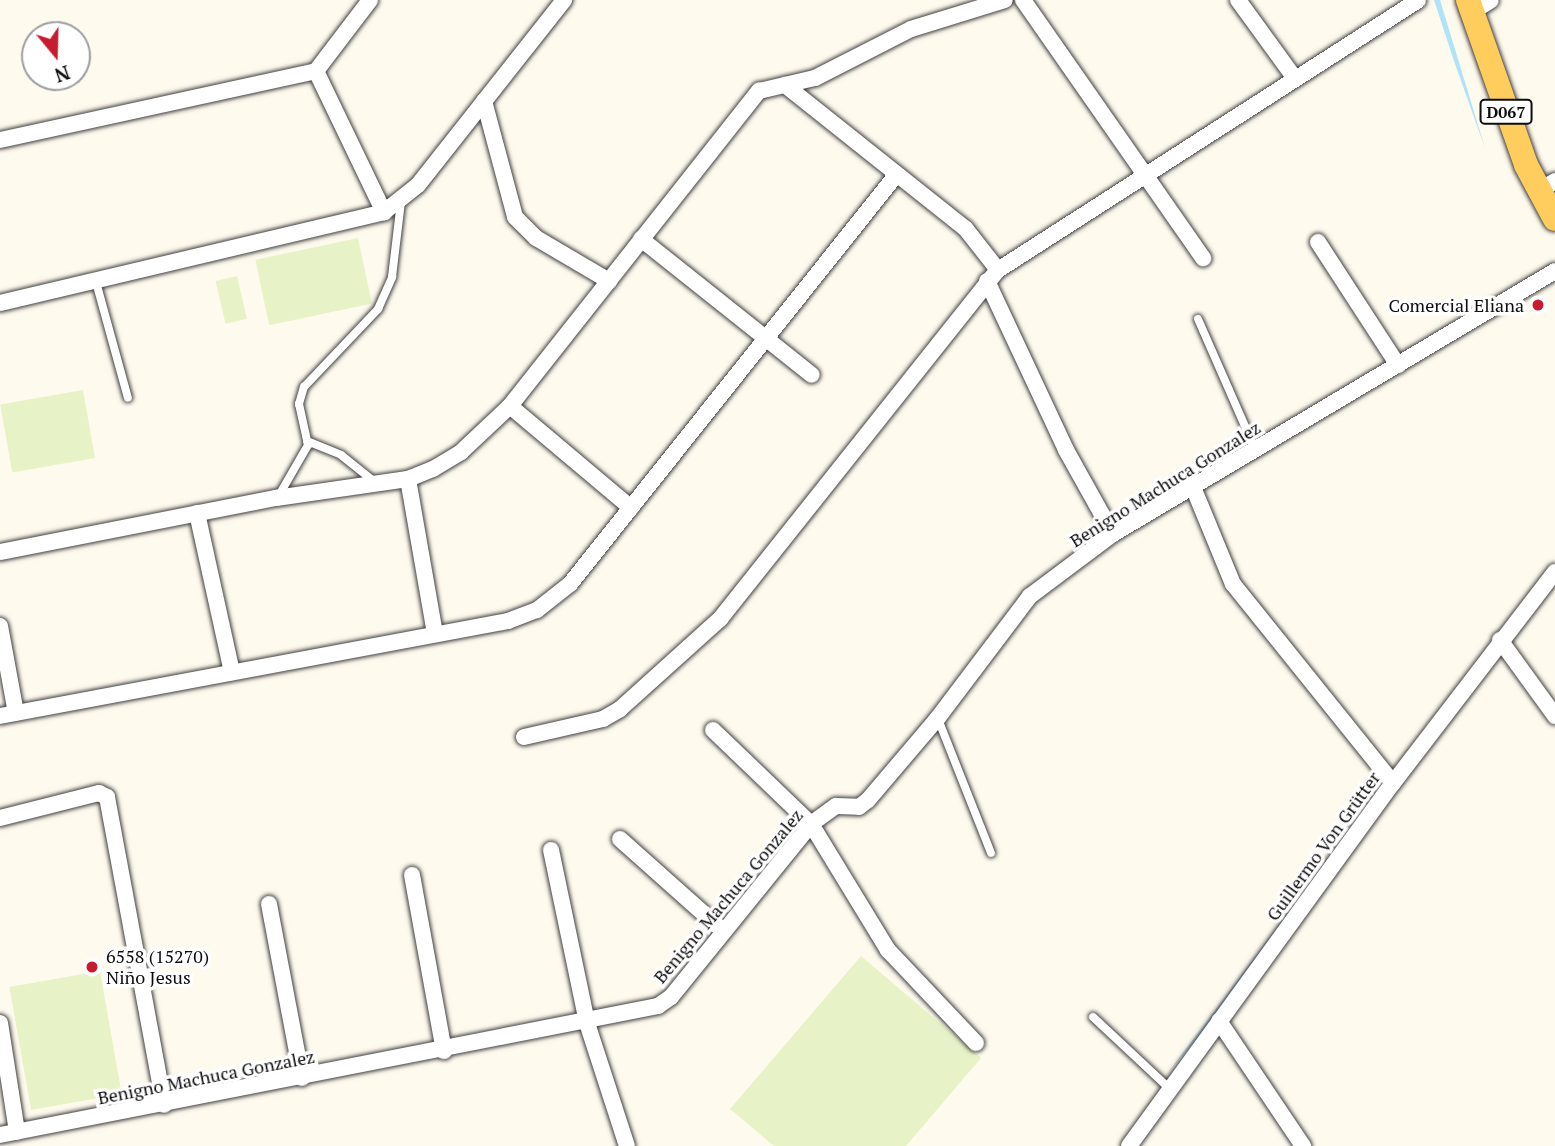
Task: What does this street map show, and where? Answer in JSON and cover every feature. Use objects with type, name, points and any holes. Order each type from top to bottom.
[{"type":"main road","name":"D067","points":[[1477,4],[1547,186],[1555,219]]},
{"type":"street","points":[[0,140],[316,71],[370,0]]},
{"type":"street","points":[[0,303],[384,212],[401,201],[564,0]]},
{"type":"street","points":[[0,552],[197,513],[408,479],[461,452],[510,406],[758,91],[848,65],[911,29],[1005,0]]},
{"type":"street","points":[[1023,0],[1147,173],[1203,258]]},
{"type":"street","points":[[1238,0],[1294,77]]},
{"type":"street","points":[[524,737],[603,719],[620,709],[720,619],[993,275],[1294,77],[1418,0]]},
{"type":"street","points":[[316,71],[384,212]]},
{"type":"street","points":[[785,85],[965,228],[993,275],[1066,450],[1113,534]]},
{"type":"street","points":[[484,101],[515,217],[536,238],[609,281]]},
{"type":"street","points":[[0,626],[8,715],[508,621],[537,610],[570,584],[897,174]]},
{"type":"street","points":[[641,239],[812,374]]},
{"type":"street","points":[[1318,242],[1398,365]]},
{"type":"street","name":"Benigno Machuca Gonzalez","points":[[0,1135],[587,1023],[658,1006],[671,997],[722,930],[811,824],[836,806],[864,804],[937,719],[1030,596],[1113,534],[1555,271]]},
{"type":"street","points":[[510,406],[631,508]]},
{"type":"street","points":[[408,479],[435,633]]},
{"type":"street","points":[[1194,487],[1233,584],[1392,783]]},
{"type":"street","points":[[197,513],[232,672]]},
{"type":"street","name":"Guillermo Von Grütter","points":[[1129,1146],[1392,783],[1555,572]]},
{"type":"street","points":[[1500,640],[1555,716]]},
{"type":"street","points":[[713,730],[811,824],[888,950],[976,1043]]},
{"type":"street","points":[[0,818],[99,793],[107,797],[164,1105]]},
{"type":"street","points":[[620,839],[722,930]]},
{"type":"street","points":[[551,850],[587,1023],[627,1146]]},
{"type":"street","points":[[412,875],[444,1051]]},
{"type":"street","points":[[269,904],[302,1078]]},
{"type":"street","points":[[1219,1021],[1303,1146]]},
{"type":"street","points":[[0,1023],[17,1132]]},
{"type":"lane","points":[[276,499],[303,460],[307,441],[300,395],[378,309],[392,277],[401,201]]},
{"type":"lane","points":[[96,282],[128,398]]},
{"type":"lane","points":[[1198,319],[1255,449]]},
{"type":"lane","points":[[307,441],[341,455],[378,484]]},
{"type":"lane","points":[[937,719],[991,853]]},
{"type":"lane","points":[[1093,1017],[1169,1088]]},
{"type":"green space","points":[[358,238],[372,304],[269,325],[255,260]]},
{"type":"green space","points":[[237,276],[247,319],[225,324],[216,281]]},
{"type":"green space","points":[[83,390],[95,458],[12,473],[0,405]]},
{"type":"green space","points":[[861,956],[981,1058],[906,1146],[774,1146],[730,1109]]},
{"type":"green space","points":[[100,971],[122,1094],[31,1110],[9,987]]},
{"type":"water","points":[[1434,0],[1440,0],[1485,148],[1454,61]]},
{"type":"water","points":[[1380,788],[1207,1026],[1166,1075],[1205,1024]]},
{"type":"place","name":"Comercial Eliana","points":[[1538,305]]},
{"type":"place","name":"6558 (15270) Niño Jesus","points":[[92,967]]}]
